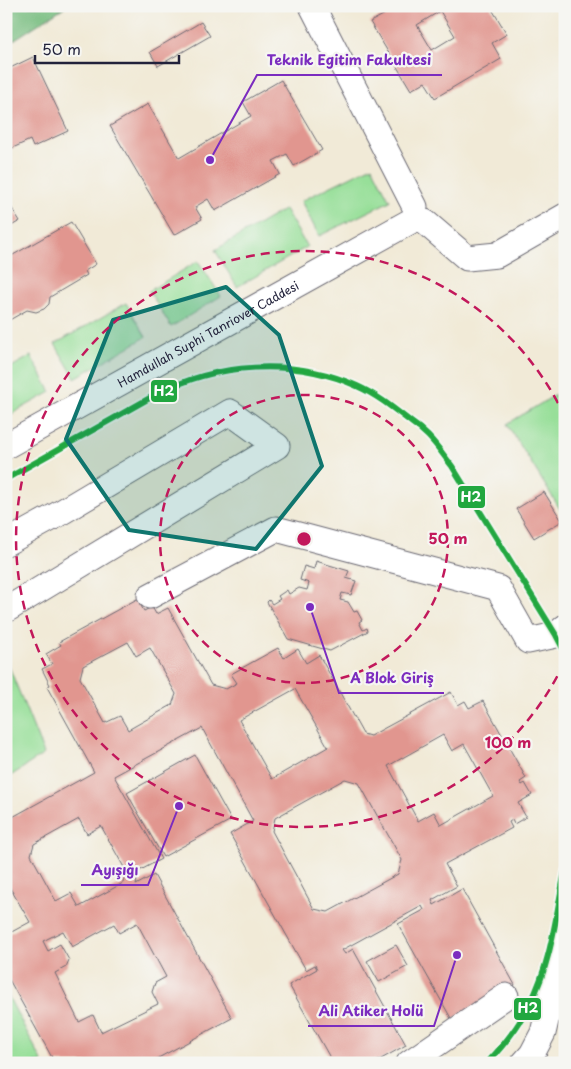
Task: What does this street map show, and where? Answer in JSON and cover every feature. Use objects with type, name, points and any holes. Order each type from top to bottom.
[{"type":"street","points":[[312,6],[417,217],[467,258],[497,255],[565,216]]},
{"type":"street","name":"Hamdullah Suphi Tanriover Caddesi","points":[[6,446],[417,217]]},
{"type":"street","points":[[6,543],[230,412],[277,446],[6,610]]},
{"type":"street","points":[[150,596],[276,529],[498,588],[528,641],[556,635],[565,627]]},
{"type":"street","points":[[524,1063],[532,1054],[543,1033],[565,941]]},
{"type":"street","points":[[409,1063],[506,996]]},
{"type":"highlighted area","points":[[226,287],[279,335],[322,466],[256,549],[129,530],[66,439],[113,320]]},
{"type":"green space","points":[[6,6],[66,6],[6,45]]},
{"type":"green space","points":[[372,166],[390,201],[319,236],[301,201]]},
{"type":"green space","points":[[285,209],[307,247],[237,287],[215,250]]},
{"type":"green space","points":[[198,261],[221,296],[171,327],[149,291]]},
{"type":"green space","points":[[126,303],[146,337],[75,378],[55,344]]},
{"type":"green space","points":[[31,356],[51,392],[6,417],[6,370]]},
{"type":"green space","points":[[565,389],[565,517],[507,424]]},
{"type":"green space","points":[[6,659],[44,754],[6,779]]},
{"type":"green space","points":[[6,992],[43,1063],[6,1063]]},
{"type":"building","points":[[380,6],[490,6],[507,34],[492,43],[501,59],[435,98],[425,82],[411,90],[370,22],[385,14]],"holes":[[[440,11],[455,36],[432,50],[417,25]]]},
{"type":"building","points":[[201,22],[210,36],[158,66],[150,52]]},
{"type":"building","points":[[33,57],[68,131],[33,147],[30,140],[6,151],[6,70]]},
{"type":"building","points":[[281,80],[322,150],[294,166],[287,154],[273,161],[280,174],[215,211],[208,199],[195,207],[202,219],[174,235],[110,126],[148,104],[179,158],[251,116],[243,102]]},
{"type":"building","points":[[6,199],[20,221],[6,229]]},
{"type":"building","points":[[71,222],[96,264],[85,271],[87,275],[50,297],[49,304],[44,309],[36,312],[27,310],[6,322],[6,259]]},
{"type":"building","points":[[544,492],[562,521],[534,538],[516,509]]},
{"type":"building","points":[[316,561],[349,571],[346,578],[356,581],[351,595],[342,593],[340,600],[348,602],[354,612],[357,611],[362,620],[359,622],[363,630],[367,628],[368,631],[330,651],[288,639],[267,602],[269,600],[272,604],[280,599],[278,596],[287,590],[289,594],[299,588],[307,590],[309,583],[300,580],[304,566],[314,569]]},
{"type":"building","points":[[137,599],[144,611],[152,607],[156,614],[168,608],[211,685],[226,689],[237,683],[231,674],[278,648],[284,658],[298,649],[306,663],[319,655],[363,734],[370,736],[451,692],[458,705],[465,701],[469,708],[483,701],[526,778],[520,782],[522,785],[525,783],[532,795],[518,803],[526,817],[514,824],[512,820],[509,822],[512,828],[445,864],[457,886],[432,900],[434,905],[462,889],[515,985],[452,1020],[398,924],[424,910],[422,906],[342,950],[345,954],[353,949],[406,1045],[374,1063],[333,1063],[289,985],[317,969],[315,965],[306,970],[230,834],[253,821],[202,728],[114,776],[161,859],[139,871],[136,885],[154,875],[232,1018],[149,1063],[55,1063],[6,974],[6,935],[30,922],[6,881],[6,825],[11,822],[9,819],[94,772],[47,687],[50,685],[42,669],[52,664],[46,654],[61,645],[59,642]],"holes":[[[128,642],[136,656],[150,648],[176,694],[172,705],[128,730],[120,716],[105,723],[80,678],[83,666]],[[295,689],[328,747],[272,779],[239,720]],[[443,735],[452,751],[464,744],[493,796],[441,825],[434,812],[418,821],[388,766]],[[345,779],[359,783],[402,860],[398,874],[328,912],[314,909],[272,831],[275,818]],[[79,819],[87,834],[101,826],[126,871],[123,883],[79,907],[71,893],[56,901],[31,855],[34,844]],[[137,923],[166,977],[155,983],[152,992],[158,1004],[101,1032],[93,1015],[79,1022],[55,973],[66,967],[69,960],[60,944],[48,951],[43,941],[63,931],[72,947],[114,924],[119,933]]]},
{"type":"building","points":[[195,755],[231,820],[163,857],[127,793]]},
{"type":"building","points":[[396,945],[408,966],[379,982],[367,961]]},
{"type":"transit line","name":"H2","points":[[6,479],[155,395],[178,384],[203,376],[228,370],[281,368],[307,371],[332,377],[357,386],[378,398],[420,429],[434,443],[452,466],[565,652]]},
{"type":"transit line","name":"H2","points":[[487,1063],[516,1028],[537,988],[548,956],[565,871]]},
{"type":"place","name":"Teknik Egitim Fakultesi","points":[[210,160]]},
{"type":"place","name":"A Blok Giriş","points":[[310,607]]},
{"type":"place","name":"Ayışığı","points":[[179,806]]},
{"type":"place","name":"Ali Atiker Holü","points":[[457,955]]}]
